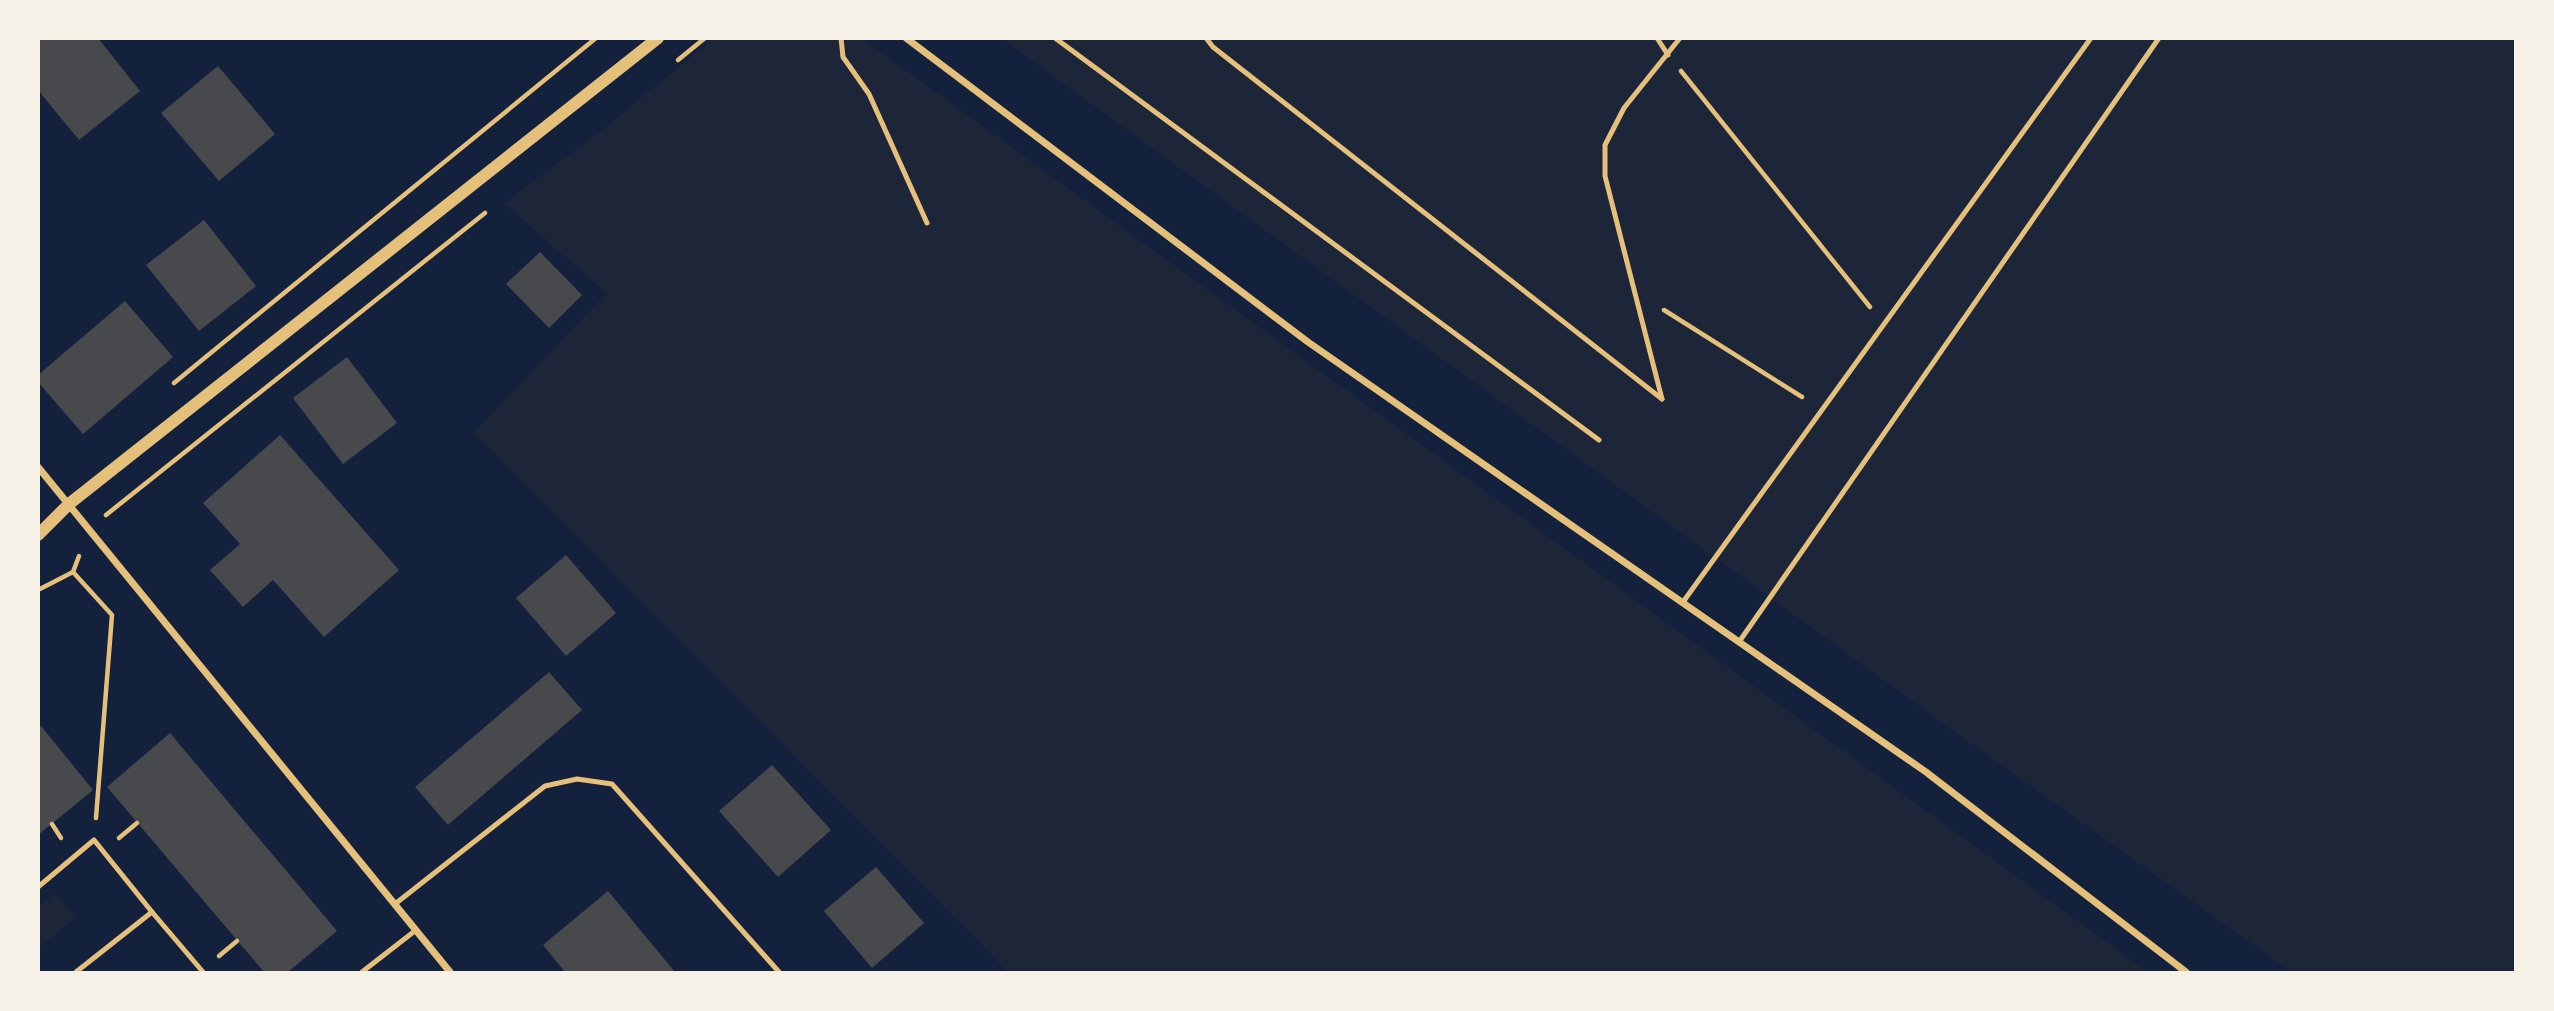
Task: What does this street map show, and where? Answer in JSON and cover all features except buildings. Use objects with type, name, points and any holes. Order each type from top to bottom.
[{"type":"street","points":[[38,535],[69,504],[658,38]]},
{"type":"street","points":[[906,38],[1308,342],[1926,772],[2186,972]]},
{"type":"street","points":[[38,467],[450,972]]},
{"type":"lane","points":[[841,38],[843,57],[869,94],[927,223]]},
{"type":"lane","points":[[1055,38],[1599,440]]},
{"type":"lane","points":[[1206,38],[1213,47],[1662,399],[1605,176],[1605,145],[1624,108],[1680,38]]},
{"type":"lane","points":[[1657,38],[1668,55]]},
{"type":"lane","points":[[1683,602],[2091,38]]},
{"type":"lane","points":[[1739,642],[2159,38]]},
{"type":"lane","points":[[395,904],[545,786],[577,779],[612,784],[779,972]]},
{"type":"lane","points":[[38,887],[94,840],[203,972]]},
{"type":"lane","points":[[76,972],[152,912]]},
{"type":"lane","points":[[362,972],[416,930]]},
{"type":"path","points":[[169,387],[596,38]]},
{"type":"path","points":[[672,64],[705,38]]},
{"type":"path","points":[[1668,55],[1884,324]]},
{"type":"path","points":[[38,590],[73,572],[89,529],[489,211]]},
{"type":"path","points":[[1634,291],[1822,410]]},
{"type":"path","points":[[73,572],[111,615],[94,840]]},
{"type":"shaded area","points":[[713,39],[864,40],[2148,972],[1008,972],[474,433],[606,293],[504,203],[602,130]]},
{"type":"shaded area","points":[[1002,39],[2515,39],[2515,972],[2291,972],[1941,722]]},
{"type":"shaded area","points":[[55,893],[76,917],[39,948],[39,907]]}]
